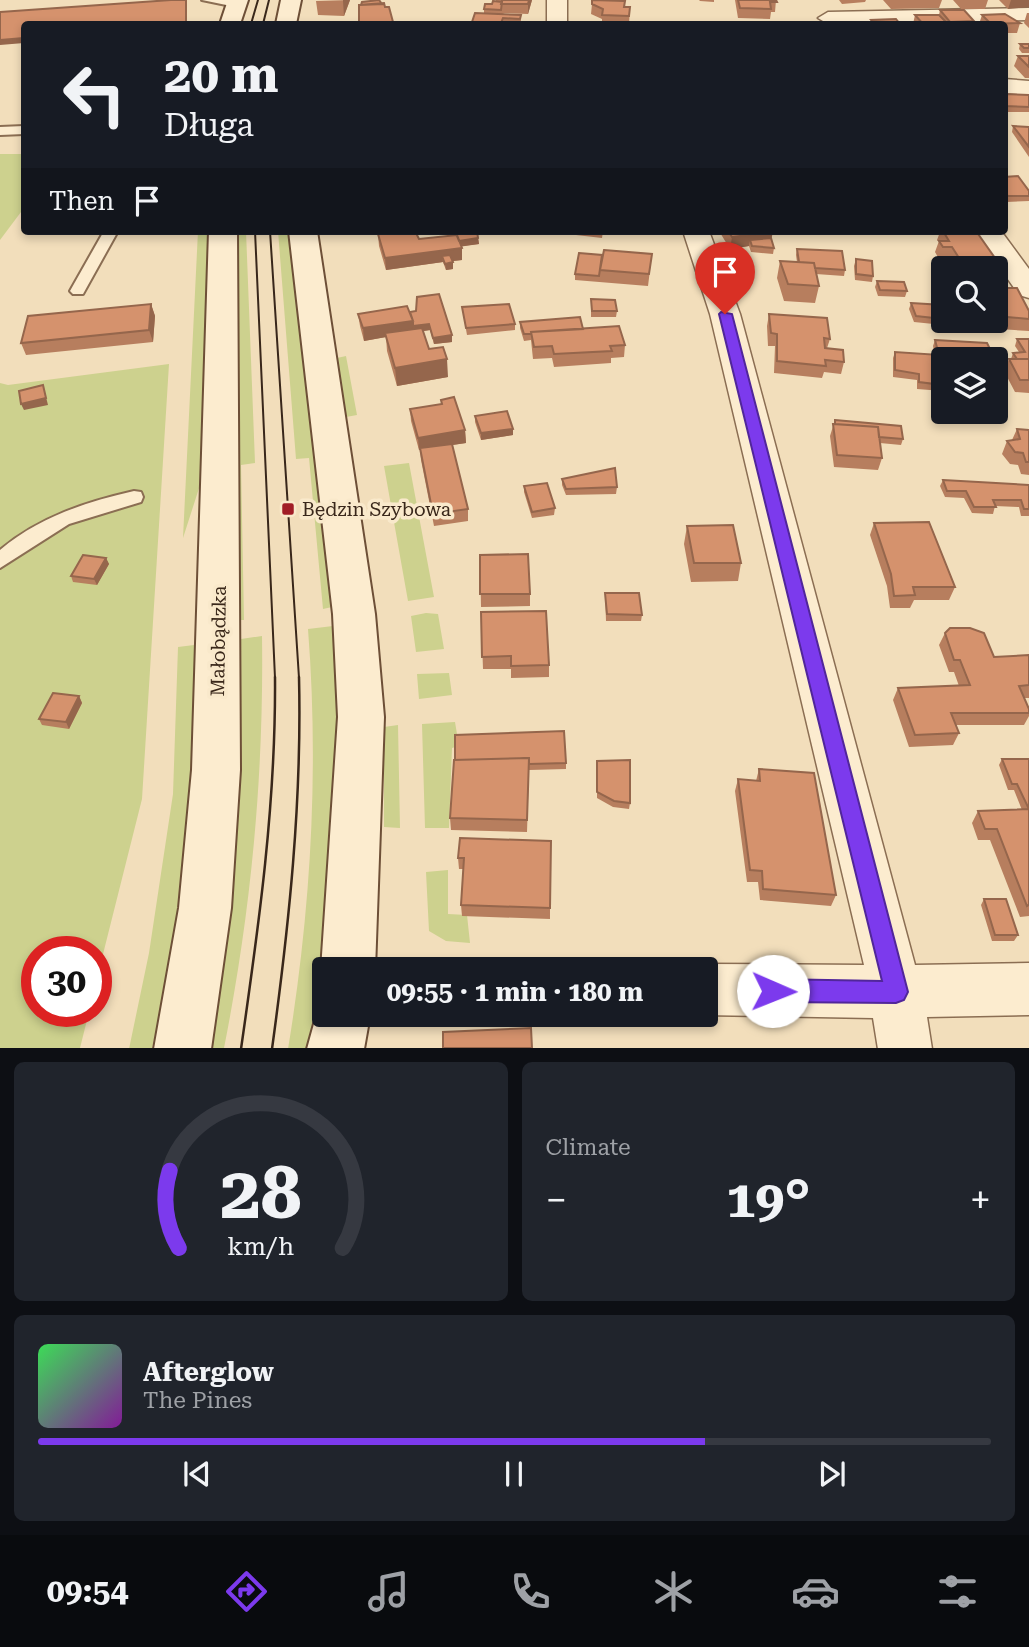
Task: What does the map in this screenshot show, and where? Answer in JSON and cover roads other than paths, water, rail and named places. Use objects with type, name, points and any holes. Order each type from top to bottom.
[{"type":"street","points":[[287,21],[291,0]]},
{"type":"street","points":[[557,0],[557,21]]},
{"type":"street","points":[[813,0],[830,21],[1029,14]]},
{"type":"street","points":[[231,21],[237,2]]},
{"type":"street","points":[[1008,86],[1029,88]]},
{"type":"street","name":"Małobądzka","points":[[182,1048],[205,908],[216,770],[223,235]]},
{"type":"street","points":[[304,235],[354,614],[361,717],[349,957]]},
{"type":"street","points":[[697,235],[725,314],[896,992],[905,1048]]},
{"type":"street","points":[[991,235],[1018,260],[1029,289]]},
{"type":"street","points":[[718,990],[896,992],[1029,989]]},
{"type":"street","points":[[335,1048],[339,1027]]},
{"type":"lane","points":[[208,0],[237,2]]},
{"type":"lane","points":[[0,131],[21,130]]},
{"type":"lane","points":[[78,291],[109,235]]},
{"type":"lane","points":[[0,561],[46,526],[92,507],[134,497]]},
{"type":"tram line","points":[[252,21],[258,0]]},
{"type":"tram line","points":[[264,21],[269,0]]},
{"type":"tram line","points":[[255,235],[275,678]]},
{"type":"tram line","points":[[270,235],[299,678]]},
{"type":"tram line","points":[[241,1048],[260,910],[269,817],[275,678]]},
{"type":"tram line","points":[[272,1048],[293,863],[299,678]]},
{"type":"place","name":"Będzin Szybowa","points":[[288,509]]}]
